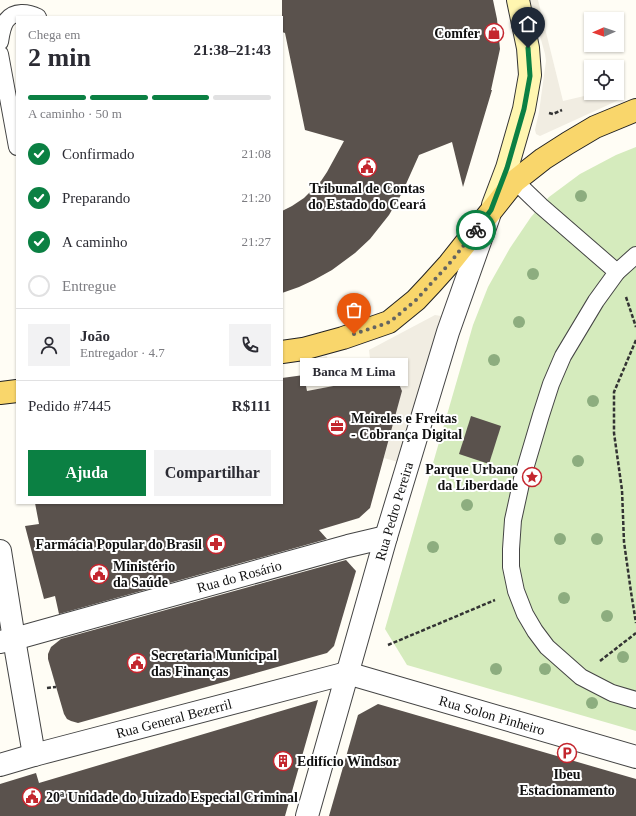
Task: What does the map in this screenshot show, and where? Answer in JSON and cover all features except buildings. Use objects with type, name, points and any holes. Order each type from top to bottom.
[{"type":"main road","points":[[491,210],[507,168],[524,109],[530,76],[528,48],[518,0]]},
{"type":"main road","points":[[283,352],[310,347],[343,338],[390,322],[416,300],[449,264],[515,181],[568,142],[595,127],[636,110]]},
{"type":"main road","points":[[0,393],[16,391]]},
{"type":"street","name":"Rua Pedro Pereira","points":[[307,816],[386,537],[448,332],[491,210]]},
{"type":"street","name":"Rua do Rosário","points":[[7,641],[326,552],[386,537]]},
{"type":"street","points":[[0,551],[7,641],[34,755]]},
{"type":"street","name":"Rua General Bezerril","points":[[0,765],[347,673]]},
{"type":"street","name":"Rua Solon Pinheiro","points":[[347,673],[636,757]]},
{"type":"lane","points":[[0,42],[6,21],[13,15],[23,12],[36,16]]},
{"type":"lane","points":[[0,54],[16,142]]},
{"type":"lane","points":[[515,181],[541,206],[617,272]]},
{"type":"lane","points":[[636,255],[617,272],[596,301],[564,356],[551,384],[522,479],[513,520],[511,549],[511,567],[516,591],[525,614],[547,647],[581,677],[612,693],[636,700]]},
{"type":"path","points":[[636,340],[614,392],[614,433],[622,490],[624,542],[636,623]]},
{"type":"path","points":[[388,645],[516,591]]},
{"type":"path","points":[[581,677],[636,633]]},
{"type":"green space","name":"Parque Urbano da Liberdade","points":[[636,147],[636,731],[407,665],[385,629],[473,325],[488,287],[510,248],[531,217],[549,197],[580,174],[616,155]]},
{"type":"shaded area","points":[[530,0],[538,0],[563,101],[584,96],[584,100],[619,100],[540,136],[536,134],[535,130],[546,61]]},
{"type":"shaded area","points":[[435,315],[441,316],[441,319],[398,462],[384,458],[402,391],[397,381],[390,377],[385,377],[307,391],[302,361],[327,356],[329,374],[371,367],[369,350]]},
{"type":"way so far","points":[[354,334],[390,322],[416,300],[449,264],[476,230]]},
{"type":"place","name":"Comfer","points":[[494,33]]},
{"type":"place","name":"Tribunal de Contas do Estado do Ceará","points":[[367,167]]},
{"type":"place","name":"Banca M Lima","points":[[354,334]]},
{"type":"place","name":"Meireles e Freitas - Cobrança Digital","points":[[337,426]]},
{"type":"place","name":"Parque Urbano da Liberdade","points":[[532,477]]},
{"type":"place","name":"Farmácia Popular do Brasil","points":[[216,544]]},
{"type":"place","name":"Ministério da Saúde","points":[[99,574]]},
{"type":"place","name":"Secretaria Municipal das Finanças","points":[[137,663]]},
{"type":"place","name":"Ibeu Estacionamento","points":[[567,753]]},
{"type":"place","name":"Edifício Windsor","points":[[283,761]]},
{"type":"place","name":"20ª Unidade do Juizado Especial Criminal","points":[[32,797]]},
{"type":"route","points":[[476,230],[491,210],[507,168],[524,109],[530,76],[528,48]]}]
